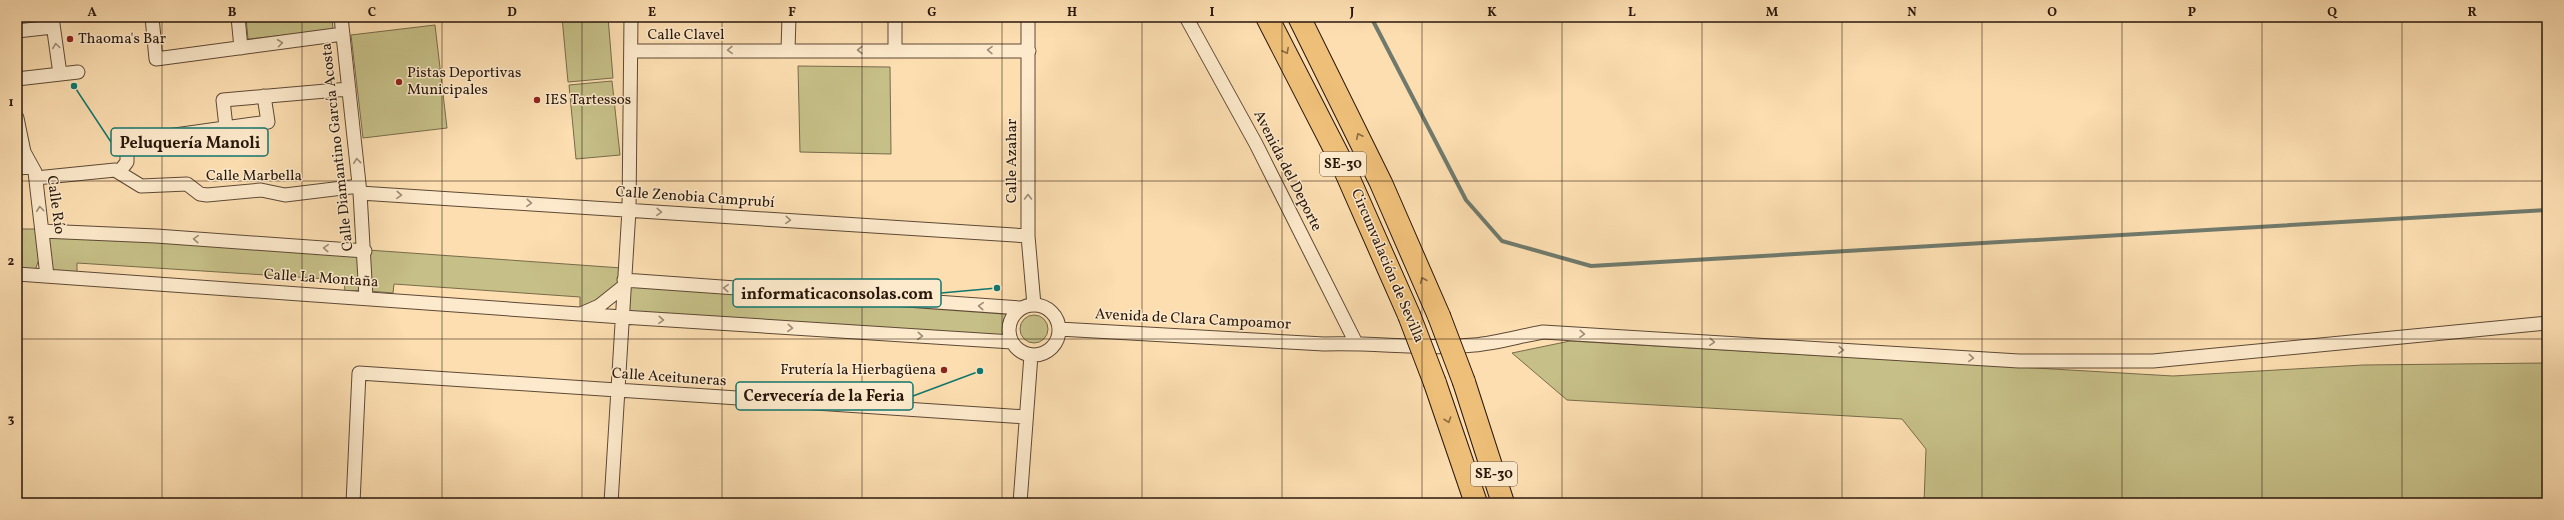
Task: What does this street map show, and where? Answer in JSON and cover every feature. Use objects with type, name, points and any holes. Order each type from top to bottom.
[{"type":"highway","name":"Circunvalación de Sevilla","points":[[1267,17],[1341,160],[1410,315],[1436,383],[1476,503]]},
{"type":"highway","name":"Circunvalación de Sevilla","points":[[1299,17],[1381,183],[1439,316],[1464,382],[1503,503]]},
{"type":"street","points":[[152,17],[156,58],[342,34]]},
{"type":"street","points":[[238,17],[241,48]]},
{"type":"street","name":"Calle Diamantino García Acosta","points":[[341,17],[360,190],[365,251],[366,298]]},
{"type":"street","points":[[611,503],[624,283],[630,210],[631,17]]},
{"type":"street","points":[[788,50],[789,17]]},
{"type":"street","points":[[895,17],[895,50]]},
{"type":"street","name":"Calle Azahar","points":[[1028,17],[1028,236],[1034,305]]},
{"type":"street","name":"Avenida del Deporte","points":[[1186,17],[1256,144],[1356,343]]},
{"type":"street","points":[[17,31],[52,22],[60,74]]},
{"type":"street","name":"Calle Clavel","points":[[631,51],[1029,51]]},
{"type":"street","points":[[17,79],[78,72]]},
{"type":"street","points":[[226,127],[223,100],[349,89]]},
{"type":"street","points":[[17,168],[34,172],[110,170],[119,172],[127,162],[127,145],[132,141],[268,122],[264,96]]},
{"type":"street","name":"Calle Río","points":[[17,118],[24,152],[34,172],[47,276]]},
{"type":"street","name":"Calle Marbella","points":[[119,172],[140,186],[187,184],[200,194],[207,195],[262,190],[286,195],[360,190]]},
{"type":"street","name":"Calle Zenobia Camprubí","points":[[360,190],[630,210],[1028,236]]},
{"type":"street","name":"Calle La Montaña","points":[[42,232],[156,236],[365,251]]},
{"type":"street","name":"Calle La Montaña","points":[[17,274],[622,317]]},
{"type":"street","points":[[579,314],[599,306],[624,283],[1020,308],[1034,305],[1048,309],[1054,315],[1059,329],[1054,345],[1048,351],[1031,355],[1018,349],[1012,342],[1010,324],[1011,318],[1020,308]]},
{"type":"street","points":[[622,317],[1012,342]]},
{"type":"street","name":"Avenida de Clara Campoamor","points":[[1059,329],[1324,344],[1356,343],[1396,347],[1474,345],[1543,332],[2019,361],[2153,361],[2547,323]]},
{"type":"street","points":[[1020,503],[1031,355]]},
{"type":"street","name":"Calle Aceituneras","points":[[353,503],[359,373],[1026,417]]},
{"type":"shaded area","points":[[246,17],[332,17],[333,30],[248,39]]},
{"type":"shaded area","points":[[562,17],[608,17],[613,78],[568,82]]},
{"type":"shaded area","name":"Pistas Deportivas Municipales","points":[[435,25],[447,128],[363,138],[351,35]]},
{"type":"shaded area","points":[[798,66],[890,67],[891,154],[800,152]]},
{"type":"shaded area","points":[[612,81],[620,155],[576,159],[569,85]]},
{"type":"shaded area","points":[[17,229],[39,229],[40,256],[36,268],[32,270],[21,269],[21,260],[17,260]]},
{"type":"shaded area","points":[[45,234],[363,253],[361,290],[345,292],[344,280],[77,263],[77,273],[53,272]]},
{"type":"shaded area","points":[[368,250],[622,268],[621,281],[592,306],[580,307],[580,297],[394,284],[393,293],[369,291]]},
{"type":"shaded area","points":[[629,284],[1010,309],[1003,322],[1004,339],[626,316]]},
{"type":"shaded area","points":[[1034,315],[1044,319],[1048,329],[1044,339],[1034,343],[1024,339],[1020,329],[1024,319]]},
{"type":"shaded area","points":[[1570,341],[2173,376],[2363,365],[2547,363],[2547,503],[1924,503],[1926,449],[1902,419],[1567,400],[1512,353]]},
{"type":"waterway","points":[[1371,17],[1466,200],[1502,241],[1591,266],[2547,210]]},
{"type":"place","name":"Thaoma's Bar","points":[[70,39]]},
{"type":"place","name":"Pistas Deportivas Municipales","points":[[399,82]]},
{"type":"place","name":"Peluquería Manoli","points":[[74,86]]},
{"type":"place","name":"IES Tartessos","points":[[537,100]]},
{"type":"place","name":"informaticaconsolas.com","points":[[997,288]]},
{"type":"place","name":"Frutería la Hierbagüena","points":[[944,370]]},
{"type":"place","name":"Cervecería de la Feria","points":[[980,371]]}]
